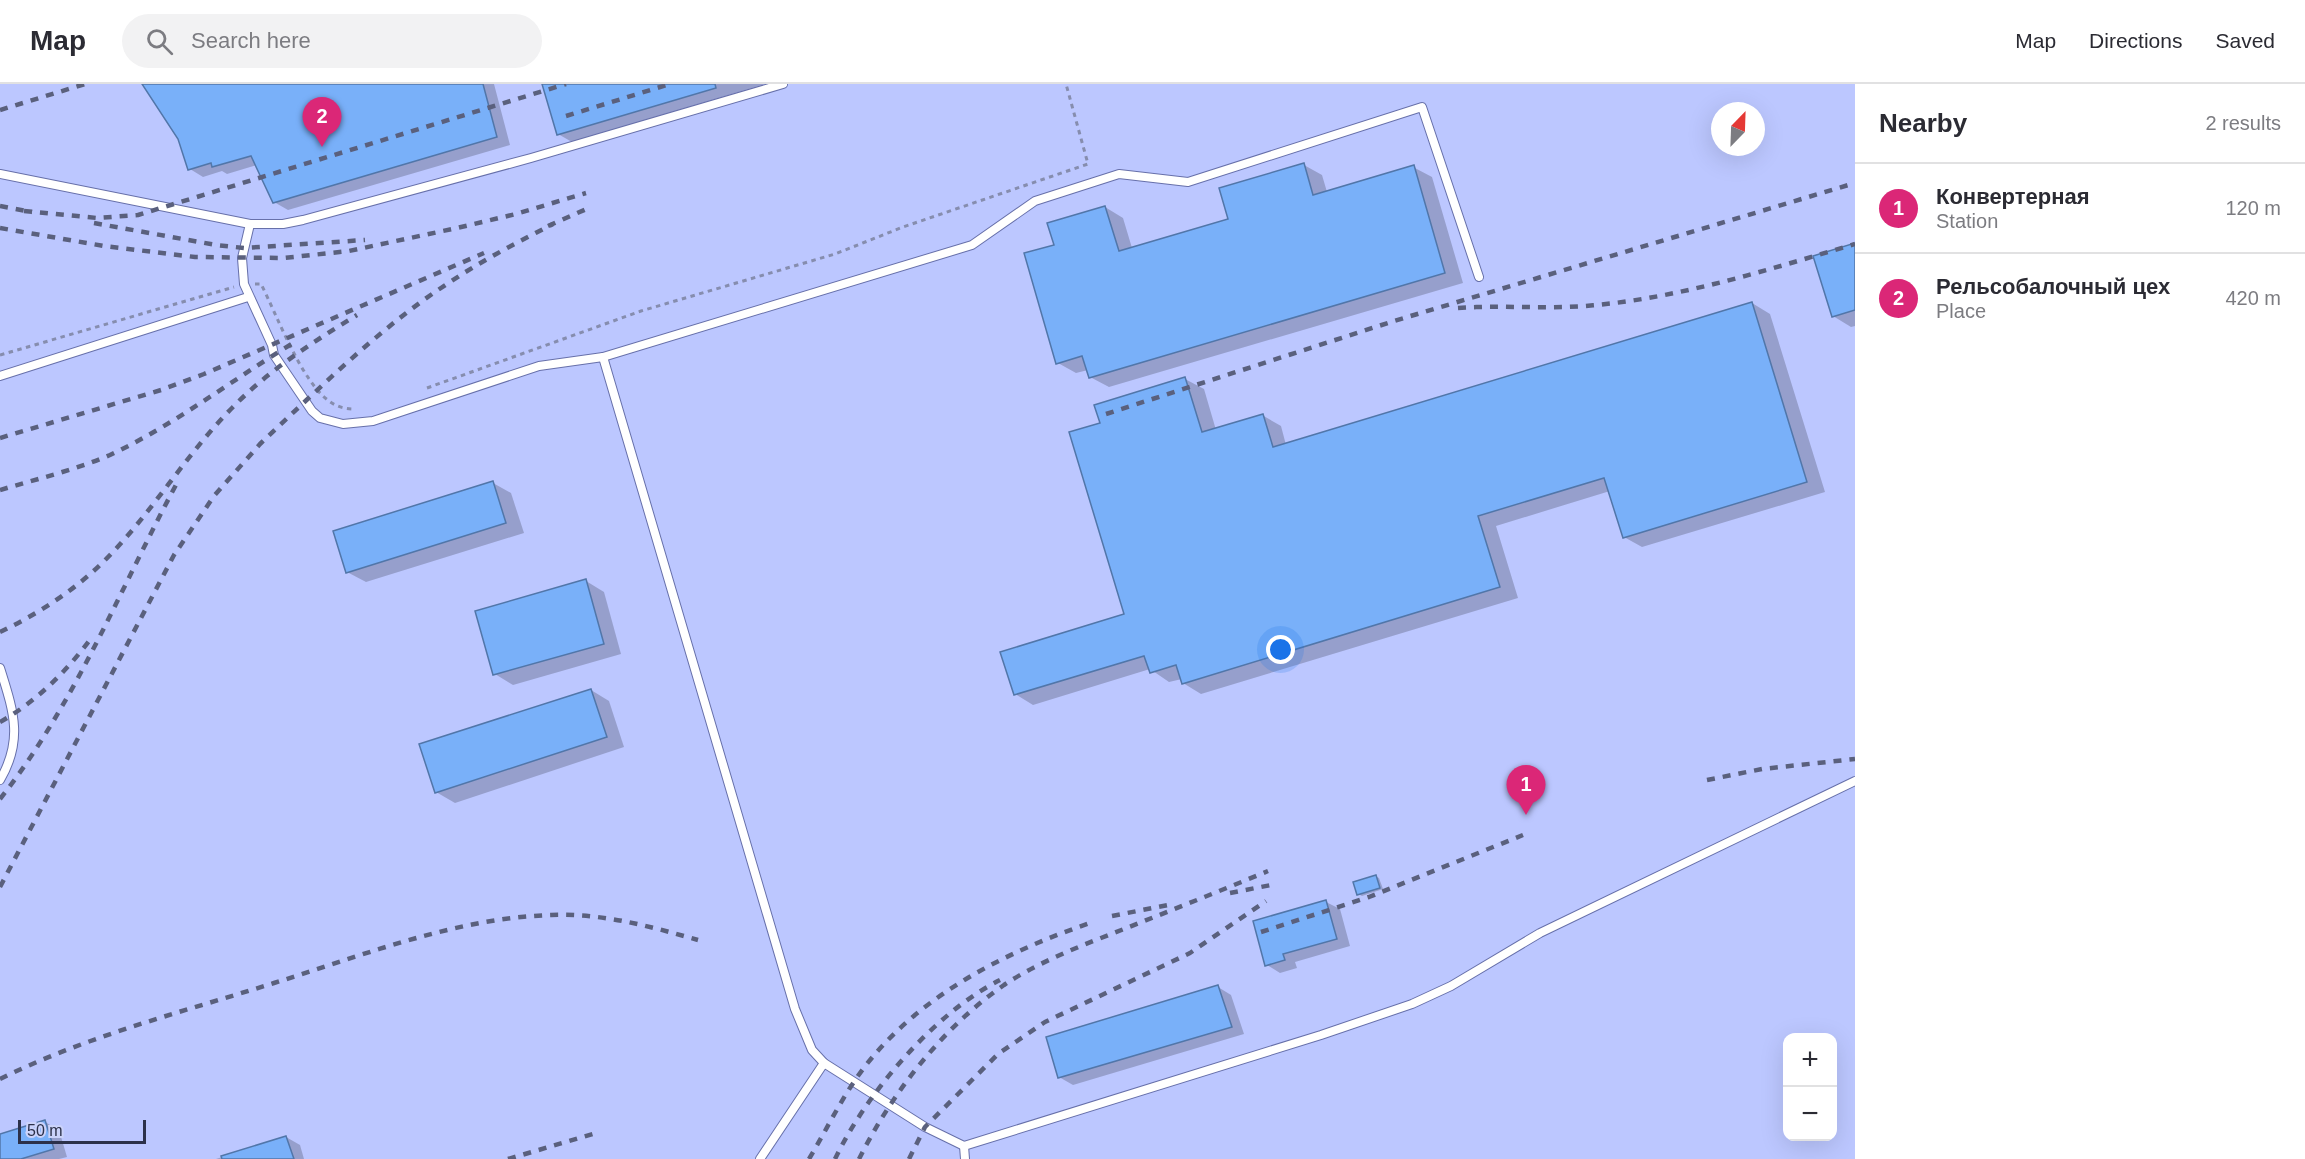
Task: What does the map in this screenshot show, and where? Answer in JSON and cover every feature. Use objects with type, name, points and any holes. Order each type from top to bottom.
[{"type":"lane","points":[[0,174],[250,224],[283,224],[531,158],[783,84]]},
{"type":"lane","points":[[250,224],[242,258],[244,284],[248,297],[280,366],[305,402],[320,418],[342,424],[373,421],[540,366],[603,357],[972,245],[1035,201],[1119,174],[1188,182],[1422,108],[1479,277]]},
{"type":"lane","points":[[0,375],[248,297]]},
{"type":"lane","points":[[603,357],[795,1009],[812,1050],[824,1063],[925,1127],[964,1146],[1321,1035],[1412,1004],[1451,986],[1540,933],[1855,781]]},
{"type":"lane","points":[[0,668],[14,713],[15,730],[15,744],[0,780]]},
{"type":"lane","points":[[760,1159],[824,1063]]},
{"type":"lane","points":[[964,1146],[965,1159]]},
{"type":"path","points":[[421,390],[641,312],[835,254],[903,227],[1088,164],[1066,84]]},
{"type":"path","points":[[0,355],[244,284],[261,284],[303,367],[327,400],[347,409],[362,409]]},
{"type":"shaded area","points":[[0,84],[1855,84],[1855,1159],[0,1159]]},
{"type":"building","points":[[142,84],[483,84],[497,137],[273,203],[251,156],[212,167],[211,163],[188,170],[178,139]]},
{"type":"building","points":[[542,84],[715,84],[716,88],[557,135]]},
{"type":"building","points":[[1304,163],[1313,195],[1414,165],[1445,273],[1089,378],[1082,356],[1056,364],[1024,253],[1054,245],[1047,223],[1105,206],[1119,251],[1228,219],[1219,188]]},
{"type":"building","points":[[1855,243],[1855,310],[1832,317],[1813,256]]},
{"type":"building","points":[[1752,302],[1807,482],[1623,538],[1604,478],[1478,516],[1500,587],[1182,684],[1176,665],[1150,673],[1144,656],[1014,695],[1000,652],[1124,614],[1069,432],[1100,423],[1094,405],[1185,377],[1202,432],[1263,414],[1273,447]]},
{"type":"building","points":[[493,481],[506,523],[346,573],[333,531]]},
{"type":"building","points":[[586,579],[604,644],[493,675],[475,611]]},
{"type":"building","points":[[591,689],[607,737],[435,793],[419,744]]},
{"type":"building","points":[[1376,875],[1380,888],[1357,895],[1353,882]]},
{"type":"building","points":[[1326,900],[1337,939],[1283,954],[1285,960],[1265,966],[1253,921]]},
{"type":"building","points":[[1218,985],[1232,1027],[1058,1078],[1046,1037]]},
{"type":"building","points":[[45,1120],[54,1149],[21,1159],[0,1159],[0,1134]]},
{"type":"building","points":[[286,1136],[294,1159],[222,1159],[221,1156]]},
{"type":"railway","points":[[0,110],[85,84]]},
{"type":"railway","points":[[24,211],[97,218],[138,215],[566,84]]},
{"type":"railway","points":[[566,116],[670,84]]},
{"type":"railway","points":[[1106,414],[1394,321],[1855,183]]},
{"type":"railway","points":[[0,228],[104,246],[195,257],[284,258],[349,251],[457,228],[516,214],[586,193]]},
{"type":"railway","points":[[0,206],[32,212]]},
{"type":"railway","points":[[548,226],[591,207]]},
{"type":"railway","points":[[94,223],[244,248],[365,240]]},
{"type":"railway","points":[[0,887],[174,555],[214,496],[260,444],[340,369],[405,314],[462,274],[553,224]]},
{"type":"railway","points":[[1458,308],[1585,306],[1654,297],[1722,282],[1855,244]]},
{"type":"railway","points":[[0,438],[161,390],[204,374],[484,253]]},
{"type":"railway","points":[[0,632],[45,608],[99,566],[127,536],[201,442],[233,407],[292,357],[357,315]]},
{"type":"railway","points":[[0,490],[70,470],[134,443],[295,342]]},
{"type":"railway","points":[[0,799],[27,762],[74,685],[177,483]]},
{"type":"railway","points":[[0,722],[26,705],[50,684],[73,661],[92,637]]},
{"type":"railway","points":[[1707,780],[1762,769],[1855,759]]},
{"type":"railway","points":[[1261,932],[1369,897],[1523,835]]},
{"type":"railway","points":[[859,1159],[887,1110],[921,1063],[960,1021],[1004,985],[1062,954],[1268,871]]},
{"type":"railway","points":[[1230,893],[1271,885]]},
{"type":"railway","points":[[909,1159],[925,1127],[998,1054],[1045,1022],[1190,953],[1266,901]]},
{"type":"railway","points":[[1112,916],[1168,905]]},
{"type":"railway","points":[[0,1079],[101,1037],[376,950],[445,930],[480,923],[551,915],[589,916],[643,925],[698,940]]},
{"type":"railway","points":[[809,1159],[855,1080],[885,1043],[910,1019],[965,979],[1026,948],[1090,923]]},
{"type":"railway","points":[[835,1159],[865,1108],[904,1057],[951,1013],[975,994],[1000,980]]},
{"type":"railway","points":[[508,1159],[593,1134]]},
{"type":"place","name":"Рельсобалочный цех","points":[[322,147]]},
{"type":"place","name":"Конвертерная","points":[[1526,815]]}]
